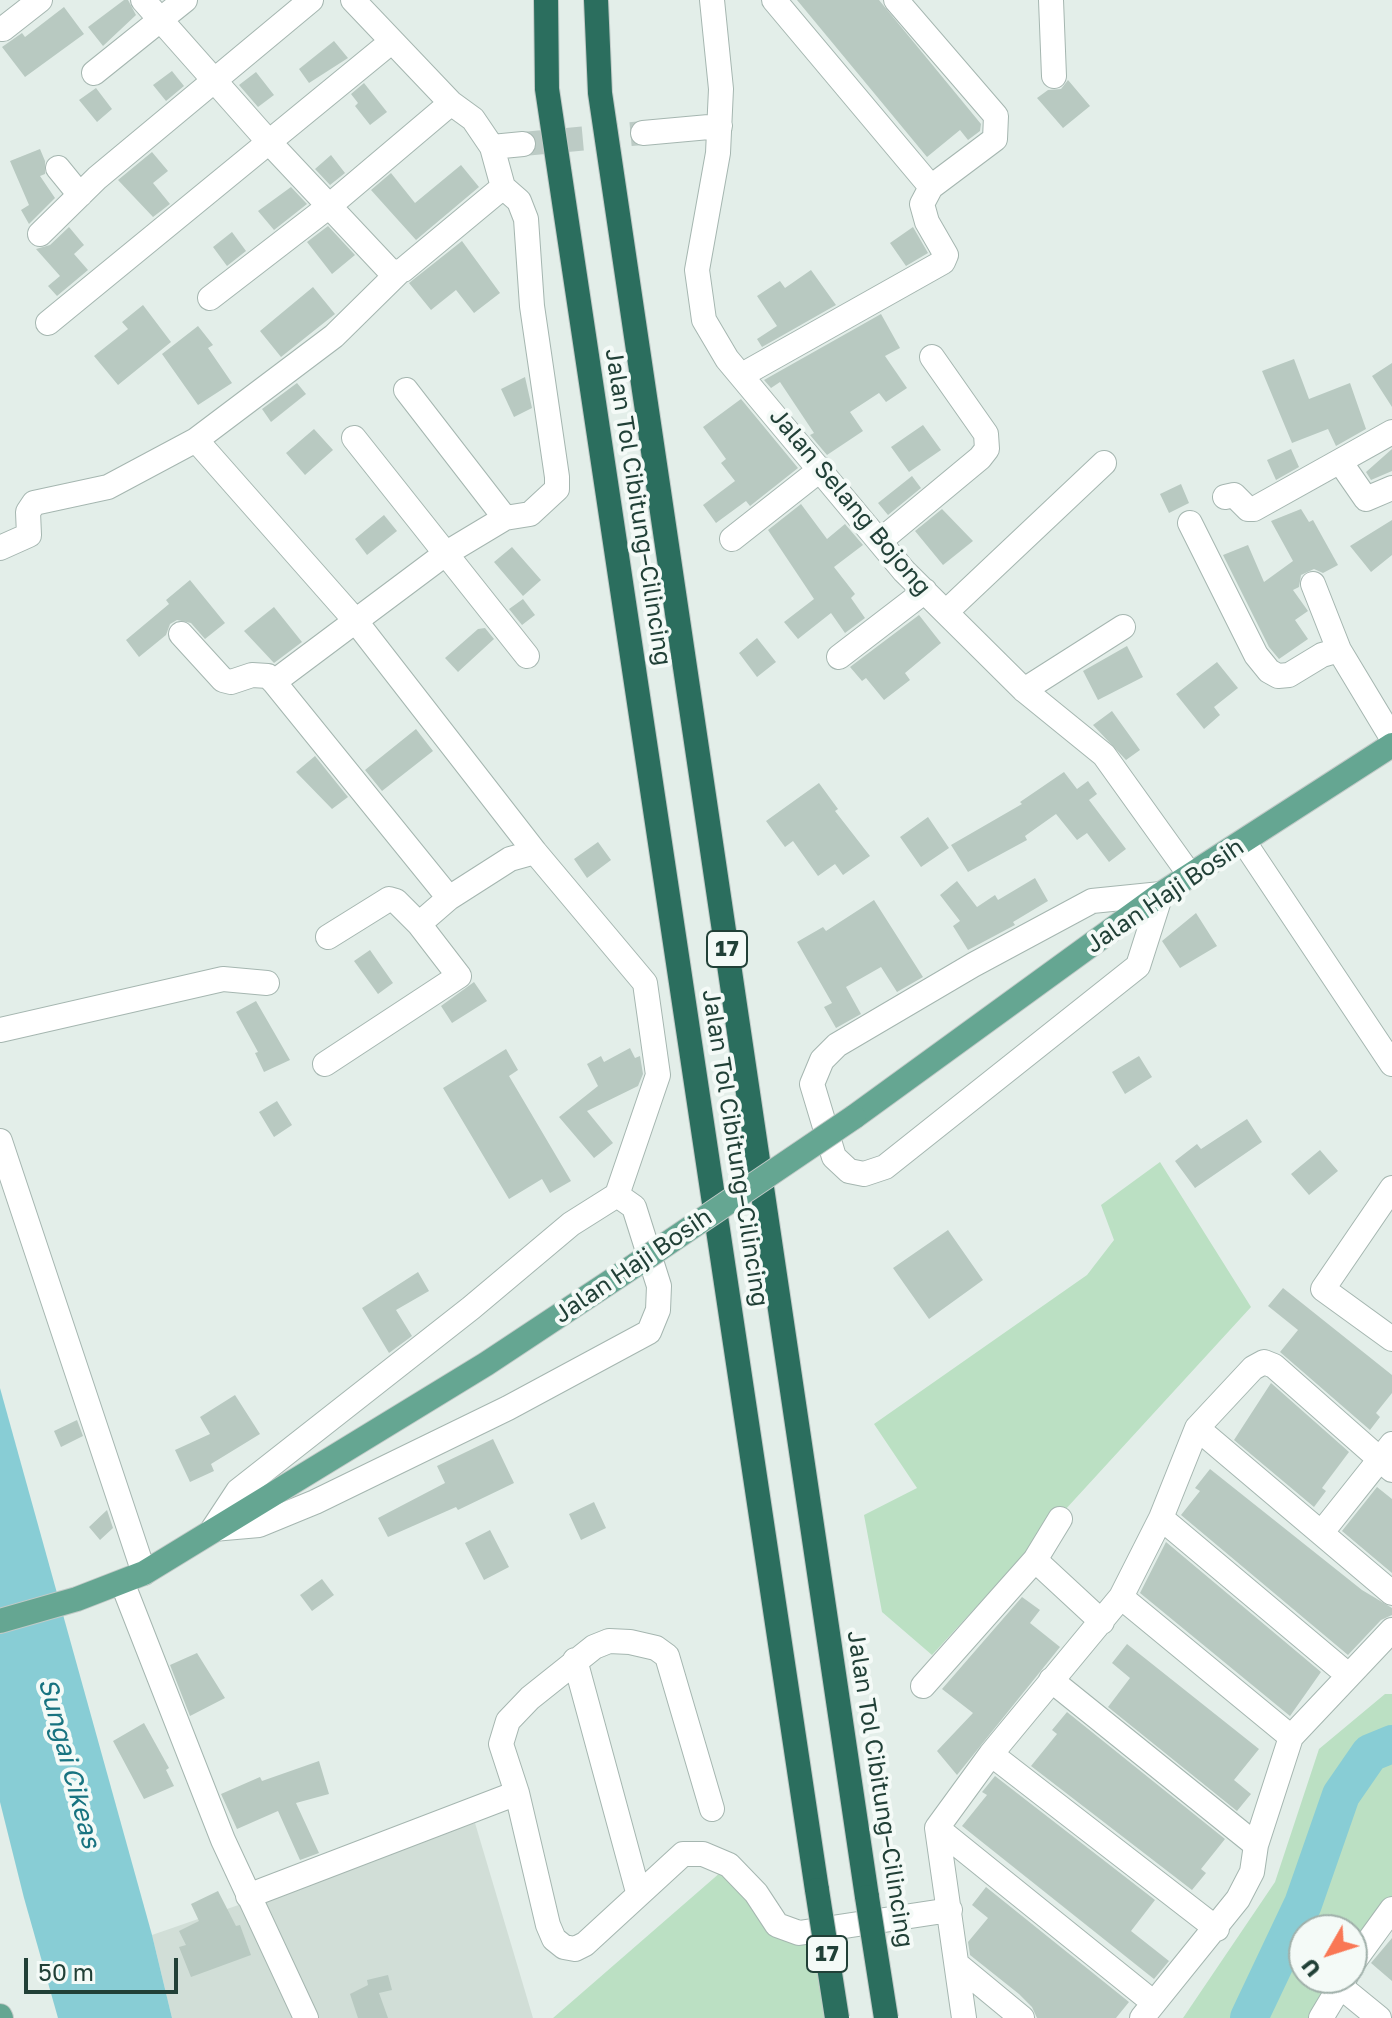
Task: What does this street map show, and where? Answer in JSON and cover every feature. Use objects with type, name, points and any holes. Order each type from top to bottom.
[{"type":"highway","name":"Jalan Tol Cibitung–Cilincing","points":[[546,0],[547,89],[837,2018]]},
{"type":"highway","name":"Jalan Tol Cibitung–Cilincing","points":[[596,0],[600,93],[886,2018]]},
{"type":"main road","name":"Jalan Haji Bosih","points":[[0,1621],[77,1599],[133,1578],[486,1364],[854,1117],[1161,894],[1390,748]]},
{"type":"street","points":[[3,29],[40,0]]},
{"type":"street","points":[[143,0],[371,254],[392,273],[398,273]]},
{"type":"street","points":[[94,73],[185,0]]},
{"type":"street","points":[[40,234],[80,195],[213,80],[311,0]]},
{"type":"street","points":[[274,682],[354,619],[445,554],[505,518],[530,514],[557,489],[532,306],[526,219],[519,201],[503,187],[492,147],[473,119],[451,103],[353,0]]},
{"type":"street","name":"Jalan Selang Bojong","points":[[712,0],[721,89],[720,126],[709,216],[697,270],[704,320],[727,359],[925,591],[1024,690],[1104,755],[1190,875]]},
{"type":"street","points":[[774,0],[931,187]]},
{"type":"street","points":[[742,375],[943,262],[946,255],[923,211],[931,187],[995,139],[996,116],[896,0]]},
{"type":"street","points":[[1051,0],[1054,76]]},
{"type":"street","points":[[48,323],[391,42]]},
{"type":"street","points":[[210,298],[328,207],[451,103]]},
{"type":"street","points":[[643,133],[720,126]]},
{"type":"street","points":[[492,147],[523,144]]},
{"type":"street","points":[[58,168],[80,195]]},
{"type":"street","points":[[0,548],[29,535],[28,512],[34,503],[108,487],[196,440],[334,336],[398,273],[503,187]]},
{"type":"street","points":[[880,541],[987,449],[986,434],[932,357]]},
{"type":"street","points":[[406,390],[505,518]]},
{"type":"street","points":[[1225,497],[1234,495],[1248,509],[1254,509],[1392,432]]},
{"type":"street","points":[[354,438],[527,656]]},
{"type":"street","points":[[196,440],[354,619],[535,852],[645,983],[658,1075],[617,1195],[571,1224],[471,1308],[238,1491],[213,1529]]},
{"type":"street","points":[[946,612],[1104,463]]},
{"type":"street","points":[[1341,463],[1366,499],[1392,488]]},
{"type":"street","points":[[732,539],[821,469]]},
{"type":"street","points":[[1190,523],[1256,655],[1269,671],[1278,676],[1289,675],[1322,655],[1339,650]]},
{"type":"street","points":[[1313,584],[1339,650],[1390,748]]},
{"type":"street","points":[[839,657],[925,591]]},
{"type":"street","points":[[1024,690],[1123,627]]},
{"type":"street","points":[[181,634],[223,680],[231,682],[252,675],[268,676],[449,898]]},
{"type":"street","points":[[1244,842],[1392,1064]]},
{"type":"street","points":[[419,924],[449,898],[510,859],[535,852]]},
{"type":"street","points":[[1161,894],[1138,966],[885,1167],[864,1174],[849,1171],[834,1157],[812,1084],[822,1060],[837,1045],[961,972],[1092,901],[1161,894]]},
{"type":"street","points":[[325,1064],[459,976],[419,924],[389,899],[328,937]]},
{"type":"street","points":[[0,1030],[223,979],[267,983]]},
{"type":"street","points":[[0,1141],[133,1578],[248,1896],[306,2018]]},
{"type":"street","points":[[1392,1188],[1323,1289],[1392,1339]]},
{"type":"street","points":[[213,1529],[259,1525],[315,1502],[508,1408],[649,1332],[658,1310],[659,1286],[634,1207],[617,1195]]},
{"type":"street","points":[[964,2018],[937,1828],[991,1754],[1121,1597],[1161,1518],[1197,1428],[1253,1368],[1264,1362],[1274,1366],[1388,1458],[1322,1532]]},
{"type":"street","points":[[1197,1428],[1392,1593]]},
{"type":"street","points":[[1161,1518],[1348,1675]]},
{"type":"street","points":[[923,1686],[1035,1560],[1060,1519]]},
{"type":"street","points":[[1035,1560],[1102,1622]]},
{"type":"street","points":[[1121,1597],[1291,1737]]},
{"type":"street","points":[[937,1828],[1148,2010],[1217,1929],[1252,1872],[1256,1845],[1291,1737],[1392,1630]]},
{"type":"street","points":[[712,1809],[667,1656],[656,1648],[609,1641],[575,1660],[508,1721],[501,1744],[517,1793],[548,1925],[559,1946],[575,1949],[585,1944],[638,1892],[683,1854],[703,1854],[729,1865],[756,1893],[777,1925],[799,1933],[950,1910]]},
{"type":"street","points":[[575,1660],[638,1892]]},
{"type":"street","points":[[1051,1680],[1256,1845]]},
{"type":"street","points":[[991,1754],[1217,1929]]},
{"type":"street","points":[[248,1896],[517,1793]]},
{"type":"street","points":[[1368,1942],[1392,1909]]},
{"type":"street","points":[[959,1966],[1022,2018]]},
{"type":"street","points":[[1321,2018],[1336,1994]]},
{"type":"street","points":[[1355,1994],[1379,2018]]},
{"type":"shaded area","points":[[475,1823],[533,2018],[172,2018],[152,1935]]},
{"type":"green space","points":[[1160,1162],[1251,1307],[932,1655],[882,1612],[864,1515],[917,1488],[874,1424],[1087,1275],[1114,1240],[1101,1205]]},
{"type":"green space","points":[[1385,1694],[1392,1694],[1392,1913],[1368,1948],[1368,1914],[1288,1914],[1288,1994],[1336,1994],[1320,2018],[1183,2018],[1275,1882],[1319,1749]]},
{"type":"green space","points":[[729,1865],[777,1925],[824,1932],[837,2018],[553,2018]]},
{"type":"water","name":"Sungai Cikeas","points":[[0,1388],[152,1935],[172,2018],[58,2018],[24,1898],[0,1802]]},
{"type":"building","points":[[128,0],[136,15],[103,46],[88,27]]},
{"type":"building","points":[[797,0],[879,0],[981,124],[980,131],[968,140],[960,130],[927,157]]},
{"type":"building","points":[[64,7],[84,34],[25,77],[2,47],[22,33],[25,37]]},
{"type":"building","points":[[334,41],[348,58],[309,83],[299,69]]},
{"type":"building","points":[[172,71],[184,86],[166,101],[153,85]]},
{"type":"building","points":[[256,72],[274,95],[258,107],[239,85]]},
{"type":"building","points":[[1068,80],[1090,106],[1063,128],[1037,98],[1048,90],[1061,89]]},
{"type":"building","points":[[364,83],[387,112],[370,125],[355,106],[358,103],[351,94]]},
{"type":"building","points":[[96,88],[112,109],[97,122],[79,100]]},
{"type":"building","points":[[40,149],[45,161],[45,174],[40,176],[55,198],[29,224],[21,210],[29,205],[10,161]]},
{"type":"building","points":[[152,152],[168,171],[153,183],[170,204],[153,217],[118,180]]},
{"type":"building","points":[[331,155],[345,173],[330,185],[315,169]]},
{"type":"building","points":[[461,165],[479,187],[416,240],[371,190],[391,173],[415,203]]},
{"type":"building","points":[[291,187],[307,204],[274,230],[258,211]]},
{"type":"building","points":[[328,226],[355,255],[332,274],[307,242]]},
{"type":"building","points":[[69,227],[84,245],[74,254],[88,270],[57,296],[48,286],[60,276],[36,249],[50,245]]},
{"type":"building","points":[[913,227],[928,253],[906,266],[890,243]]},
{"type":"building","points":[[232,232],[246,251],[227,266],[213,247]]},
{"type":"building","points":[[462,241],[500,293],[474,313],[456,290],[431,310],[409,283]]},
{"type":"building","points":[[811,270],[836,305],[762,347],[757,339],[777,326],[757,296],[780,281],[785,288]]},
{"type":"building","points":[[313,287],[335,314],[281,357],[260,331]]},
{"type":"building","points":[[143,305],[171,342],[118,385],[94,356],[128,329],[122,322]]},
{"type":"building","points":[[881,314],[900,348],[885,356],[907,388],[886,402],[879,393],[850,412],[863,431],[827,455],[810,435],[814,433],[780,382],[771,388],[764,380]]},
{"type":"building","points":[[198,326],[213,345],[208,348],[232,383],[198,405],[162,354]]},
{"type":"building","points":[[1294,359],[1309,399],[1350,383],[1366,429],[1336,446],[1328,429],[1292,443],[1262,371]]},
{"type":"building","points":[[1392,363],[1392,407],[1372,376]]},
{"type":"building","points":[[525,377],[532,408],[514,417],[501,389]]},
{"type":"building","points":[[297,383],[306,394],[271,422],[262,409]]},
{"type":"building","points":[[741,399],[798,468],[750,506],[746,501],[716,523],[703,505],[735,481],[721,463],[726,459],[703,427]]},
{"type":"building","points":[[923,425],[941,450],[909,472],[891,447]]},
{"type":"building","points":[[314,429],[333,450],[305,475],[286,453]]},
{"type":"building","points":[[1291,449],[1299,467],[1276,480],[1267,460]]},
{"type":"building","points":[[1392,449],[1392,471],[1371,480],[1366,472]]},
{"type":"building","points":[[912,476],[921,488],[888,515],[878,503]]},
{"type":"building","points":[[1181,484],[1189,503],[1169,513],[1160,494]]},
{"type":"building","points":[[801,504],[827,539],[845,524],[863,545],[834,567],[855,594],[851,598],[865,618],[845,633],[831,613],[798,639],[784,622],[814,599],[768,530]]},
{"type":"building","points":[[942,509],[973,541],[943,565],[915,531]]},
{"type":"building","points":[[1301,509],[1309,522],[1313,520],[1338,565],[1323,573],[1314,569],[1301,575],[1299,587],[1293,590],[1308,611],[1295,620],[1308,639],[1279,659],[1269,647],[1223,555],[1248,545],[1264,582],[1293,561],[1271,521]]},
{"type":"building","points":[[384,515],[397,531],[367,555],[355,539]]},
{"type":"building","points":[[1392,520],[1392,555],[1371,572],[1350,546]]},
{"type":"building","points":[[512,547],[541,580],[523,596],[494,562]]},
{"type":"building","points":[[190,580],[225,623],[205,639],[191,623],[177,620],[170,624],[166,635],[139,657],[126,640],[169,604],[166,600]]},
{"type":"building","points":[[523,599],[535,615],[522,625],[509,609]]},
{"type":"building","points":[[274,607],[302,642],[274,663],[244,631]]},
{"type":"building","points":[[919,615],[941,643],[905,673],[910,680],[884,700],[866,678],[862,681],[850,667]]},
{"type":"building","points":[[485,628],[494,639],[458,672],[445,658],[478,629]]},
{"type":"building","points":[[757,638],[776,662],[757,677],[739,653]]},
{"type":"building","points":[[1127,646],[1143,677],[1098,700],[1083,671]]},
{"type":"building","points":[[1217,662],[1238,688],[1214,707],[1220,715],[1204,729],[1176,694]]},
{"type":"building","points":[[1112,711],[1140,750],[1126,760],[1093,725]]},
{"type":"building","points":[[416,729],[433,751],[382,791],[365,770]]},
{"type":"building","points":[[315,756],[348,797],[332,809],[296,772]]},
{"type":"building","points":[[1064,772],[1077,789],[1088,781],[1097,794],[1089,800],[1126,849],[1109,862],[1087,833],[1077,840],[1056,814],[1025,836],[1027,840],[968,872],[951,845],[1022,804],[1020,802]]},
{"type":"building","points":[[819,783],[838,809],[835,811],[870,856],[843,875],[835,864],[818,876],[793,841],[785,847],[766,821]]},
{"type":"building","points":[[928,817],[949,848],[921,867],[900,837]]},
{"type":"building","points":[[598,842],[611,860],[587,878],[574,859]]},
{"type":"building","points":[[1035,878],[1048,901],[1013,922],[1015,925],[968,950],[953,926],[960,921],[940,895],[957,881],[977,907],[995,895],[998,900]]},
{"type":"building","points":[[874,900],[923,977],[897,992],[881,967],[846,987],[861,1014],[836,1028],[824,1007],[832,1003],[797,942],[823,927],[826,931]]},
{"type":"building","points":[[1196,913],[1217,946],[1180,968],[1162,941]]},
{"type":"building","points":[[370,950],[393,983],[378,994],[354,961]]},
{"type":"building","points":[[474,982],[487,1001],[452,1023],[441,1006]]},
{"type":"building","points":[[256,1001],[290,1060],[264,1072],[255,1053],[258,1052],[236,1012]]},
{"type":"building","points":[[630,1048],[635,1058],[640,1056],[643,1074],[638,1086],[587,1111],[613,1143],[594,1158],[559,1117],[598,1086],[587,1064],[601,1056],[604,1062]]},
{"type":"building","points":[[506,1049],[518,1070],[509,1076],[571,1181],[550,1193],[542,1179],[509,1199],[443,1088]]},
{"type":"building","points":[[1139,1056],[1152,1077],[1125,1094],[1112,1072]]},
{"type":"building","points":[[277,1101],[292,1125],[274,1137],[259,1112]]},
{"type":"building","points":[[1247,1119],[1262,1142],[1195,1188],[1175,1161],[1197,1144],[1201,1149]]},
{"type":"building","points":[[1320,1150],[1338,1171],[1309,1195],[1291,1174]]},
{"type":"building","points":[[948,1230],[983,1280],[929,1319],[893,1268]]},
{"type":"building","points":[[418,1272],[429,1291],[396,1310],[412,1336],[389,1353],[362,1308]]},
{"type":"building","points":[[1283,1288],[1392,1375],[1392,1393],[1376,1413],[1380,1417],[1370,1430],[1280,1352],[1298,1330],[1268,1306]]},
{"type":"building","points":[[1271,1383],[1349,1452],[1322,1488],[1326,1491],[1314,1507],[1234,1440]]},
{"type":"building","points":[[235,1395],[260,1434],[211,1464],[214,1471],[190,1482],[175,1450],[210,1434],[200,1417]]},
{"type":"building","points":[[77,1420],[83,1436],[61,1447],[54,1431]]},
{"type":"building","points":[[493,1439],[514,1483],[458,1510],[456,1507],[388,1537],[378,1518],[445,1483],[437,1466]]},
{"type":"building","points":[[1210,1469],[1362,1590],[1392,1608],[1392,1615],[1381,1620],[1348,1655],[1181,1515],[1200,1491],[1195,1488]]},
{"type":"building","points":[[1377,1487],[1392,1499],[1392,1573],[1342,1531]]},
{"type":"building","points":[[594,1502],[606,1528],[581,1540],[569,1514]]},
{"type":"building","points":[[107,1510],[113,1528],[100,1540],[89,1527]]},
{"type":"building","points":[[490,1530],[509,1567],[484,1580],[465,1543]]},
{"type":"building","points":[[1166,1542],[1321,1672],[1290,1716],[1140,1593]]},
{"type":"building","points":[[322,1579],[334,1595],[312,1611],[300,1595]]},
{"type":"building","points":[[1022,1597],[1040,1610],[1030,1623],[1060,1647],[957,1775],[937,1751],[973,1713],[942,1689]]},
{"type":"building","points":[[1127,1644],[1259,1749],[1234,1780],[1251,1794],[1237,1811],[1108,1707],[1130,1678],[1112,1663]]},
{"type":"building","points":[[197,1653],[225,1698],[190,1716],[170,1665]]},
{"type":"building","points":[[1067,1712],[1225,1839],[1201,1869],[1206,1873],[1192,1890],[1031,1766],[1057,1734],[1052,1730]]},
{"type":"building","points":[[144,1723],[169,1768],[166,1770],[174,1786],[144,1799],[113,1741]]},
{"type":"building","points":[[319,1761],[329,1794],[296,1803],[319,1853],[300,1860],[278,1811],[237,1829],[221,1794],[260,1777],[262,1781]]},
{"type":"building","points":[[995,1776],[1155,1900],[1131,1931],[1169,1961],[1154,1979],[962,1826],[987,1795],[982,1792]]},
{"type":"building","points":[[986,1887],[1129,2002],[1116,2018],[1037,2018],[1032,2007],[1019,1994],[970,1955],[968,1942],[988,1918],[972,1905]]},
{"type":"building","points":[[218,1891],[236,1926],[240,1925],[251,1955],[191,1977],[179,1947],[186,1945],[179,1931],[199,1921],[191,1904]]},
{"type":"building","points":[[1392,1938],[1392,1981],[1371,1963]]},
{"type":"building","points":[[388,1975],[392,1990],[379,1993],[388,2018],[358,2018],[350,1994],[368,1985],[367,1980]]},
{"type":"waterway","points":[[1249,2018],[1303,1904],[1341,1795],[1370,1753],[1392,1744]]},
{"type":"tunnel","points":[[523,144],[643,133]]}]
